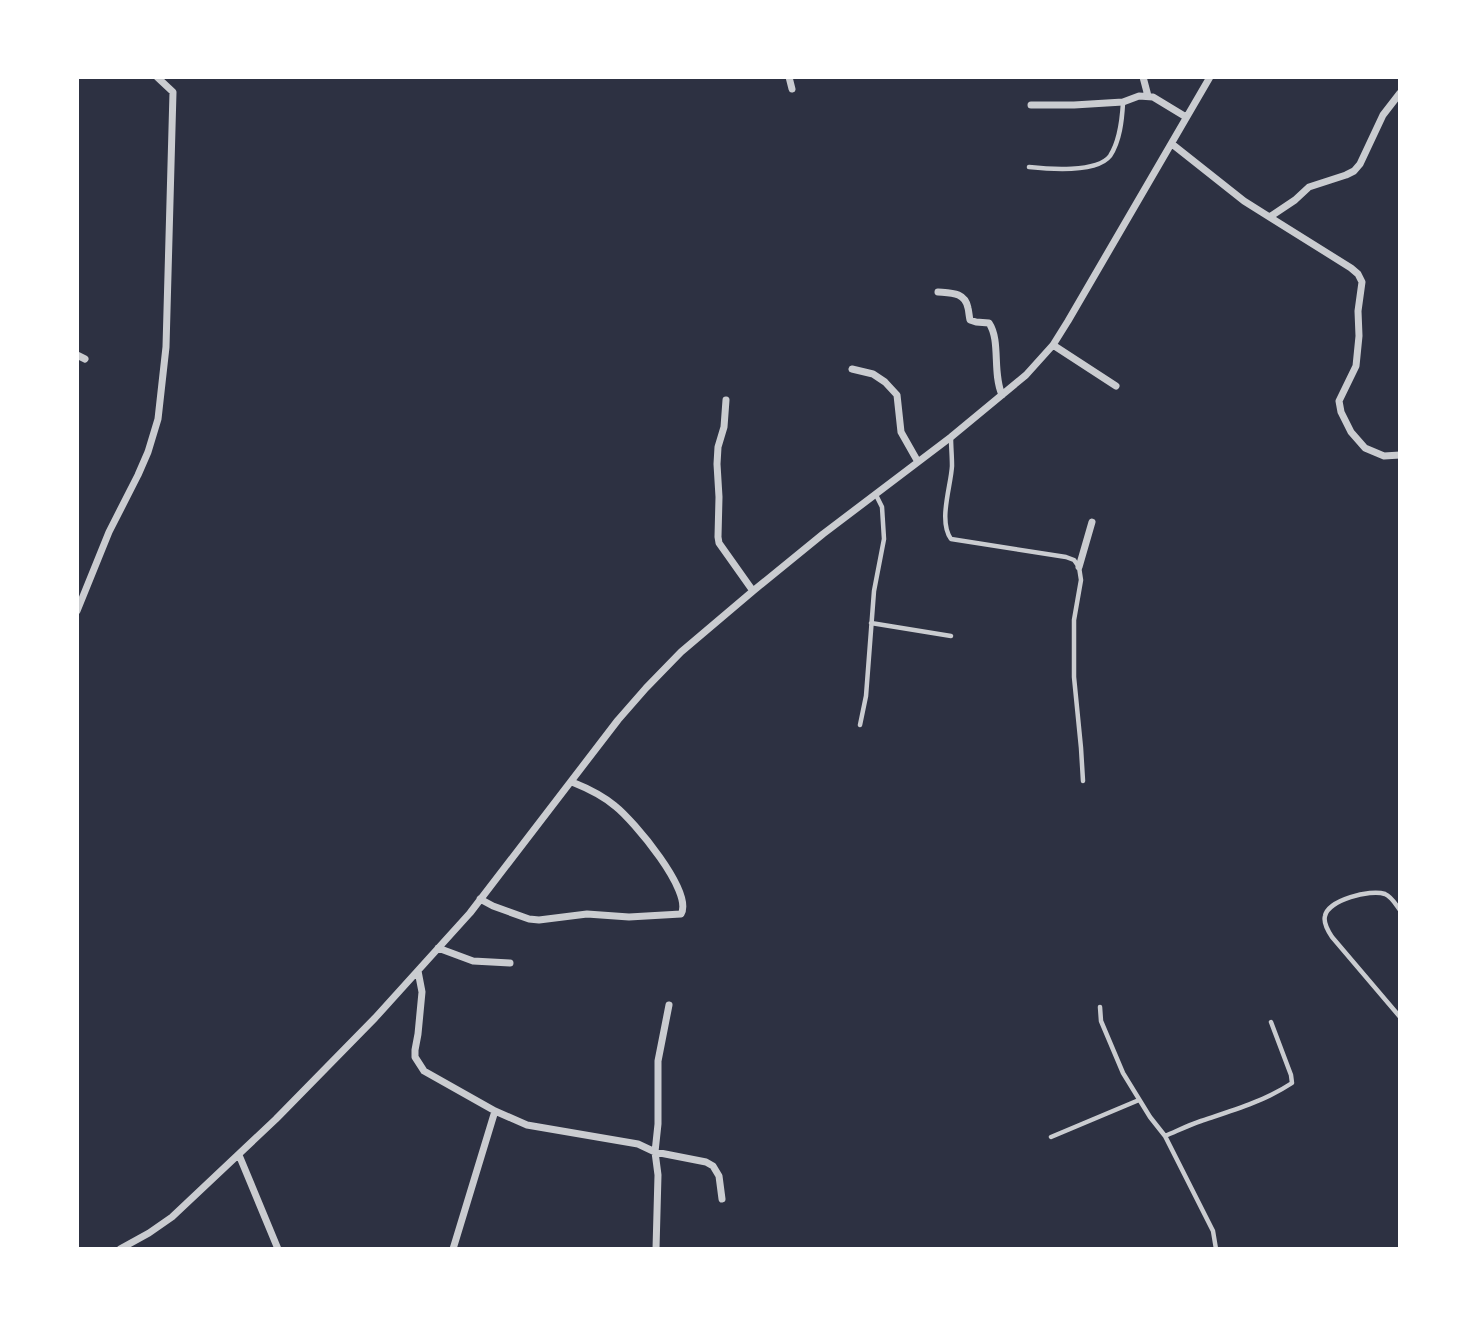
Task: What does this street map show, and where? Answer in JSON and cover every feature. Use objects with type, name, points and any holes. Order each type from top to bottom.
[{"type":"street","points":[[77,611],[108,532],[148,452],[158,419],[166,347],[173,92],[157,77]]},
{"type":"street","points":[[789,77],[792,89]]},
{"type":"street","points":[[1143,77],[1148,96]]},
{"type":"street","points":[[120,1249],[172,1217],[239,1155],[418,971],[480,899],[618,720],[681,652],[823,534],[951,437],[1026,375],[1053,345],[1210,77]]},
{"type":"street","points":[[1272,216],[1309,187],[1354,171],[1360,164],[1383,115],[1400,93]]},
{"type":"street","points":[[1031,105],[1123,102],[1139,96],[1148,96],[1186,117]]},
{"type":"street","points":[[1172,144],[1244,201],[1272,216],[1358,274],[1362,282],[1356,366],[1339,401],[1341,412],[1351,432],[1365,448],[1384,456],[1400,455]]},
{"type":"street","points":[[938,292],[962,296],[968,306],[970,320],[991,325],[995,340],[997,382],[1002,395]]},
{"type":"street","points":[[1053,345],[1116,386]]},
{"type":"street","points":[[852,369],[873,374],[897,395],[901,432],[918,462]]},
{"type":"street","points":[[726,400],[717,464],[718,537],[719,543],[753,591]]},
{"type":"street","points":[[1079,567],[1092,522]]},
{"type":"street","points":[[480,899],[539,920],[587,914],[629,917],[681,914],[684,909],[683,901],[664,860],[656,850],[616,807],[589,789],[572,782]]},
{"type":"street","points":[[438,948],[473,961],[510,963]]},
{"type":"street","points":[[418,971],[422,992],[415,1050],[417,1061],[424,1071],[495,1111],[527,1125],[638,1144],[655,1152],[706,1162],[713,1166],[719,1176],[722,1199]]},
{"type":"street","points":[[656,1249],[658,1061],[669,1005]]},
{"type":"street","points":[[453,1249],[495,1111]]},
{"type":"street","points":[[239,1155],[278,1249]]},
{"type":"lane","points":[[1029,167],[1070,170],[1104,161],[1110,156],[1121,129],[1123,102]]},
{"type":"lane","points":[[951,437],[952,468],[947,495],[947,534],[951,538],[1066,557],[1074,560],[1079,567],[1081,580],[1074,621],[1074,677],[1083,781]]},
{"type":"lane","points":[[860,724],[866,696],[874,591],[884,539],[882,507],[876,495]]},
{"type":"lane","points":[[871,623],[951,636]]},
{"type":"lane","points":[[1400,910],[1389,896],[1370,892],[1343,901],[1328,910],[1324,916],[1332,937],[1400,1017]]},
{"type":"lane","points":[[1100,1007],[1101,1021],[1123,1073],[1150,1117],[1166,1136],[1213,1231],[1216,1249]]},
{"type":"lane","points":[[1166,1136],[1201,1121],[1219,1117],[1292,1083],[1292,1075],[1271,1022]]},
{"type":"lane","points":[[1051,1138],[1139,1100]]}]
